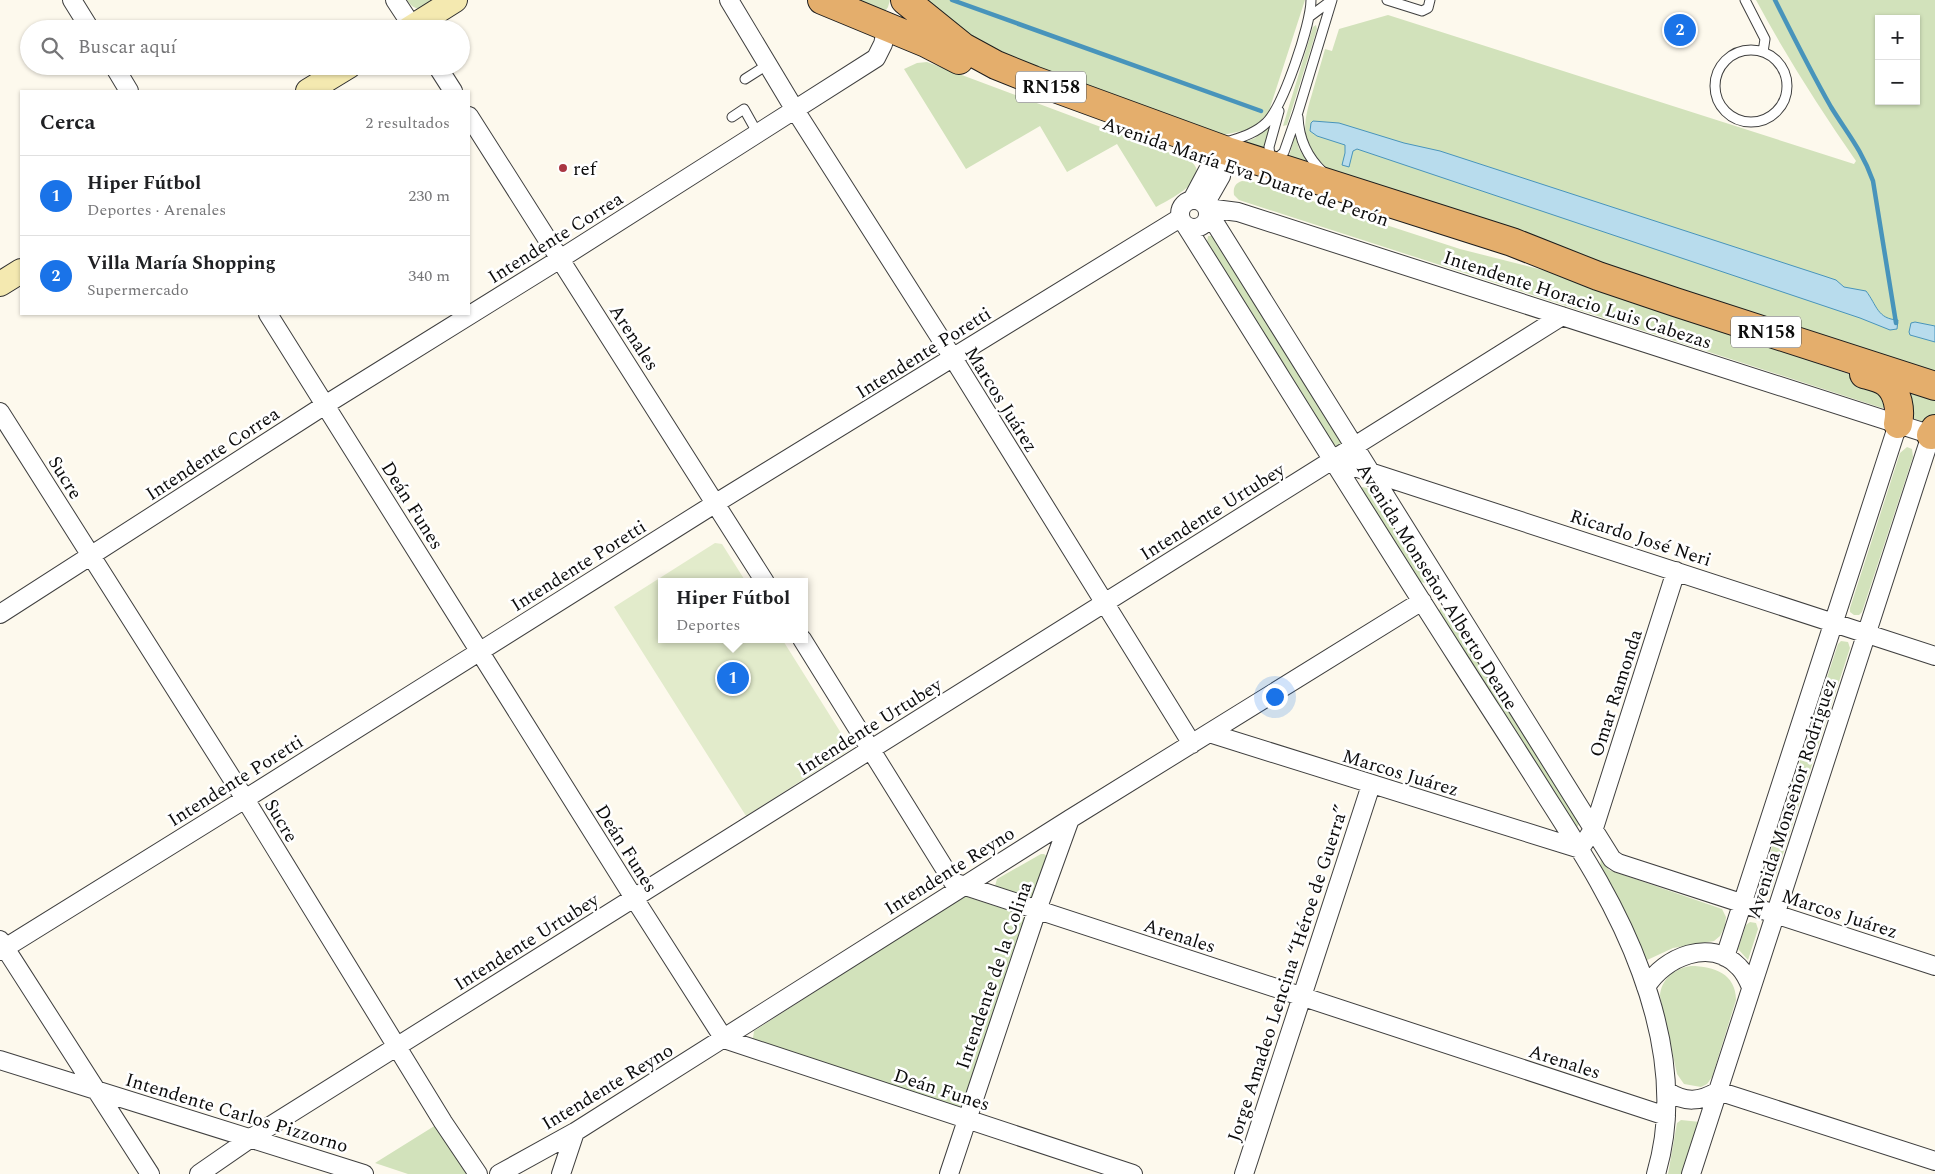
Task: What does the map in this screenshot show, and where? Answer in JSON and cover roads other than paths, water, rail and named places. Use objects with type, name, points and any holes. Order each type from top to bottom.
[{"type":"highway","name":"Avenida María Eva Duarte de Perón","points":[[822,0],[926,43],[1045,102],[1221,153]]},
{"type":"highway","name":"Avenida María Eva Duarte de Perón","points":[[904,0],[963,47],[1033,80],[1456,243],[1598,276]]},
{"type":"highway","points":[[887,27],[897,20],[904,0]]},
{"type":"highway","name":"Avenida María Eva Duarte de Perón","points":[[1268,172],[1340,187],[1512,242],[1598,276],[1769,332],[1899,381],[1935,386]]},
{"type":"highway","points":[[1898,424],[1896,397],[1899,381]]},
{"type":"main road","points":[[424,20],[454,0]]},
{"type":"main road","points":[[310,90],[334,75]]},
{"type":"main road","points":[[0,284],[20,272]]},
{"type":"street","points":[[72,0],[84,20]]},
{"type":"street","points":[[395,0],[407,20]]},
{"type":"street","name":"Marcos Juárez","points":[[729,0],[795,110],[953,358],[1192,744]]},
{"type":"street","name":"Intendente Correa","points":[[470,315],[876,58],[883,44],[887,27]]},
{"type":"street","points":[[120,75],[129,90]]},
{"type":"street","points":[[443,75],[452,90]]},
{"type":"street","name":"Arenales","points":[[470,118],[763,578]]},
{"type":"street","points":[[1203,206],[1221,176],[1221,153]]},
{"type":"street","points":[[1183,204],[1203,206],[1208,217],[1204,225],[1195,228],[1183,222],[1180,214],[1183,204]]},
{"type":"street","name":"Intendente Horacio Luis Cabezas","points":[[1203,206],[1238,212],[1898,424],[1934,433]]},
{"type":"street","name":"Avenida Monseñor Alberto Deane","points":[[1203,206],[1612,859],[1618,863]]},
{"type":"street","name":"Intendente Poretti","points":[[2,946],[245,800],[716,503],[953,358],[1183,222]]},
{"type":"street","name":"Avenida Monseñor Alberto Deane","points":[[1183,222],[1580,850],[1613,907],[1644,981]]},
{"type":"street","name":"Deán Funes","points":[[269,315],[724,1039],[1134,1174]]},
{"type":"street","name":"Intendente Correa","points":[[0,614],[325,404],[469,315]]},
{"type":"street","name":"Intendente Urtubey","points":[[199,1174],[251,1138],[1562,316]]},
{"type":"street","name":"Sucre","points":[[0,412],[245,800],[443,1122],[478,1174]]},
{"type":"street","name":"Avenida Monseñor Rodriguez","points":[[1725,957],[1898,424]]},
{"type":"street","name":"Avenida Monseñor Rodriguez","points":[[1691,1174],[1934,433]]},
{"type":"street","name":"Ricardo José Neri","points":[[1333,460],[1935,656]]},
{"type":"street","name":"Omar Ramonda","points":[[1580,850],[1594,828],[1676,572]]},
{"type":"street","name":"Intendente Reyno","points":[[500,1174],[575,1132],[1070,819],[1422,601]]},
{"type":"street","name":"Arenales","points":[[805,643],[953,882],[1666,1116]]},
{"type":"street","name":"Marcos Juárez","points":[[1209,733],[1580,850]]},
{"type":"street","name":"Jorge Amadeo Lencina “Héroe de Guerra”","points":[[1244,1174],[1371,785]]},
{"type":"street","name":"Intendente de la Colina","points":[[949,1174],[1037,910],[1070,819]]},
{"type":"street","name":"Marcos Juárez","points":[[1618,863],[1775,914],[1933,960]]},
{"type":"street","points":[[2,946],[150,1174]]},
{"type":"street","points":[[1656,1174],[1663,1142],[1667,1091],[1661,1043],[1644,981],[1659,969],[1679,958],[1703,953],[1714,953],[1725,957],[1739,967],[1751,987]]},
{"type":"street","name":"Intendente Carlos Pizzorno","points":[[0,1060],[364,1174]]},
{"type":"street","points":[[1667,1091],[1685,1100],[1696,1101],[1718,1091],[1935,1162]]},
{"type":"street","points":[[561,1174],[575,1132]]},
{"type":"lane","points":[[1268,172],[1269,148],[1309,18],[1311,0]]},
{"type":"lane","points":[[1309,18],[1332,0]]},
{"type":"lane","points":[[1268,172],[1284,152],[1332,0]]},
{"type":"lane","points":[[1387,0],[1422,10],[1428,8],[1430,0]]},
{"type":"lane","points":[[1745,0],[1765,39],[1763,52]]},
{"type":"lane","points":[[1751,50],[1763,52],[1774,58],[1782,68],[1786,79],[1786,91],[1783,102],[1776,112],[1762,120],[1745,122],[1734,118],[1724,111],[1716,96],[1715,79],[1720,67],[1728,58],[1738,52],[1751,50]]},
{"type":"lane","points":[[745,79],[768,65]]},
{"type":"lane","points":[[1221,153],[1237,139],[1258,130],[1273,116],[1283,99]]},
{"type":"lane","points":[[732,117],[744,109],[758,134]]},
{"type":"lane","points":[[1298,112],[1300,134],[1308,155],[1321,171],[1340,187]]},
{"type":"water","points":[[1313,121],[1339,123],[1404,143],[1440,151],[1836,280],[1844,287],[1866,291],[1882,314],[1891,319],[1898,320],[1897,329],[1890,330],[1860,318],[1357,149],[1353,151],[1349,167],[1342,165],[1345,145],[1317,136],[1310,131]]},
{"type":"water","points":[[1911,323],[1935,326],[1935,342],[1910,335]]},
{"type":"waterway","points":[[952,0],[1261,111]]},
{"type":"waterway","points":[[1775,0],[1831,107],[1869,170],[1873,181],[1896,323]]},
{"type":"place","name":"Villa María Shopping","points":[[1680,30]]},
{"type":"place","name":"ref","points":[[563,168]]},
{"type":"place","name":"Hiper Fútbol","points":[[733,678]]}]
